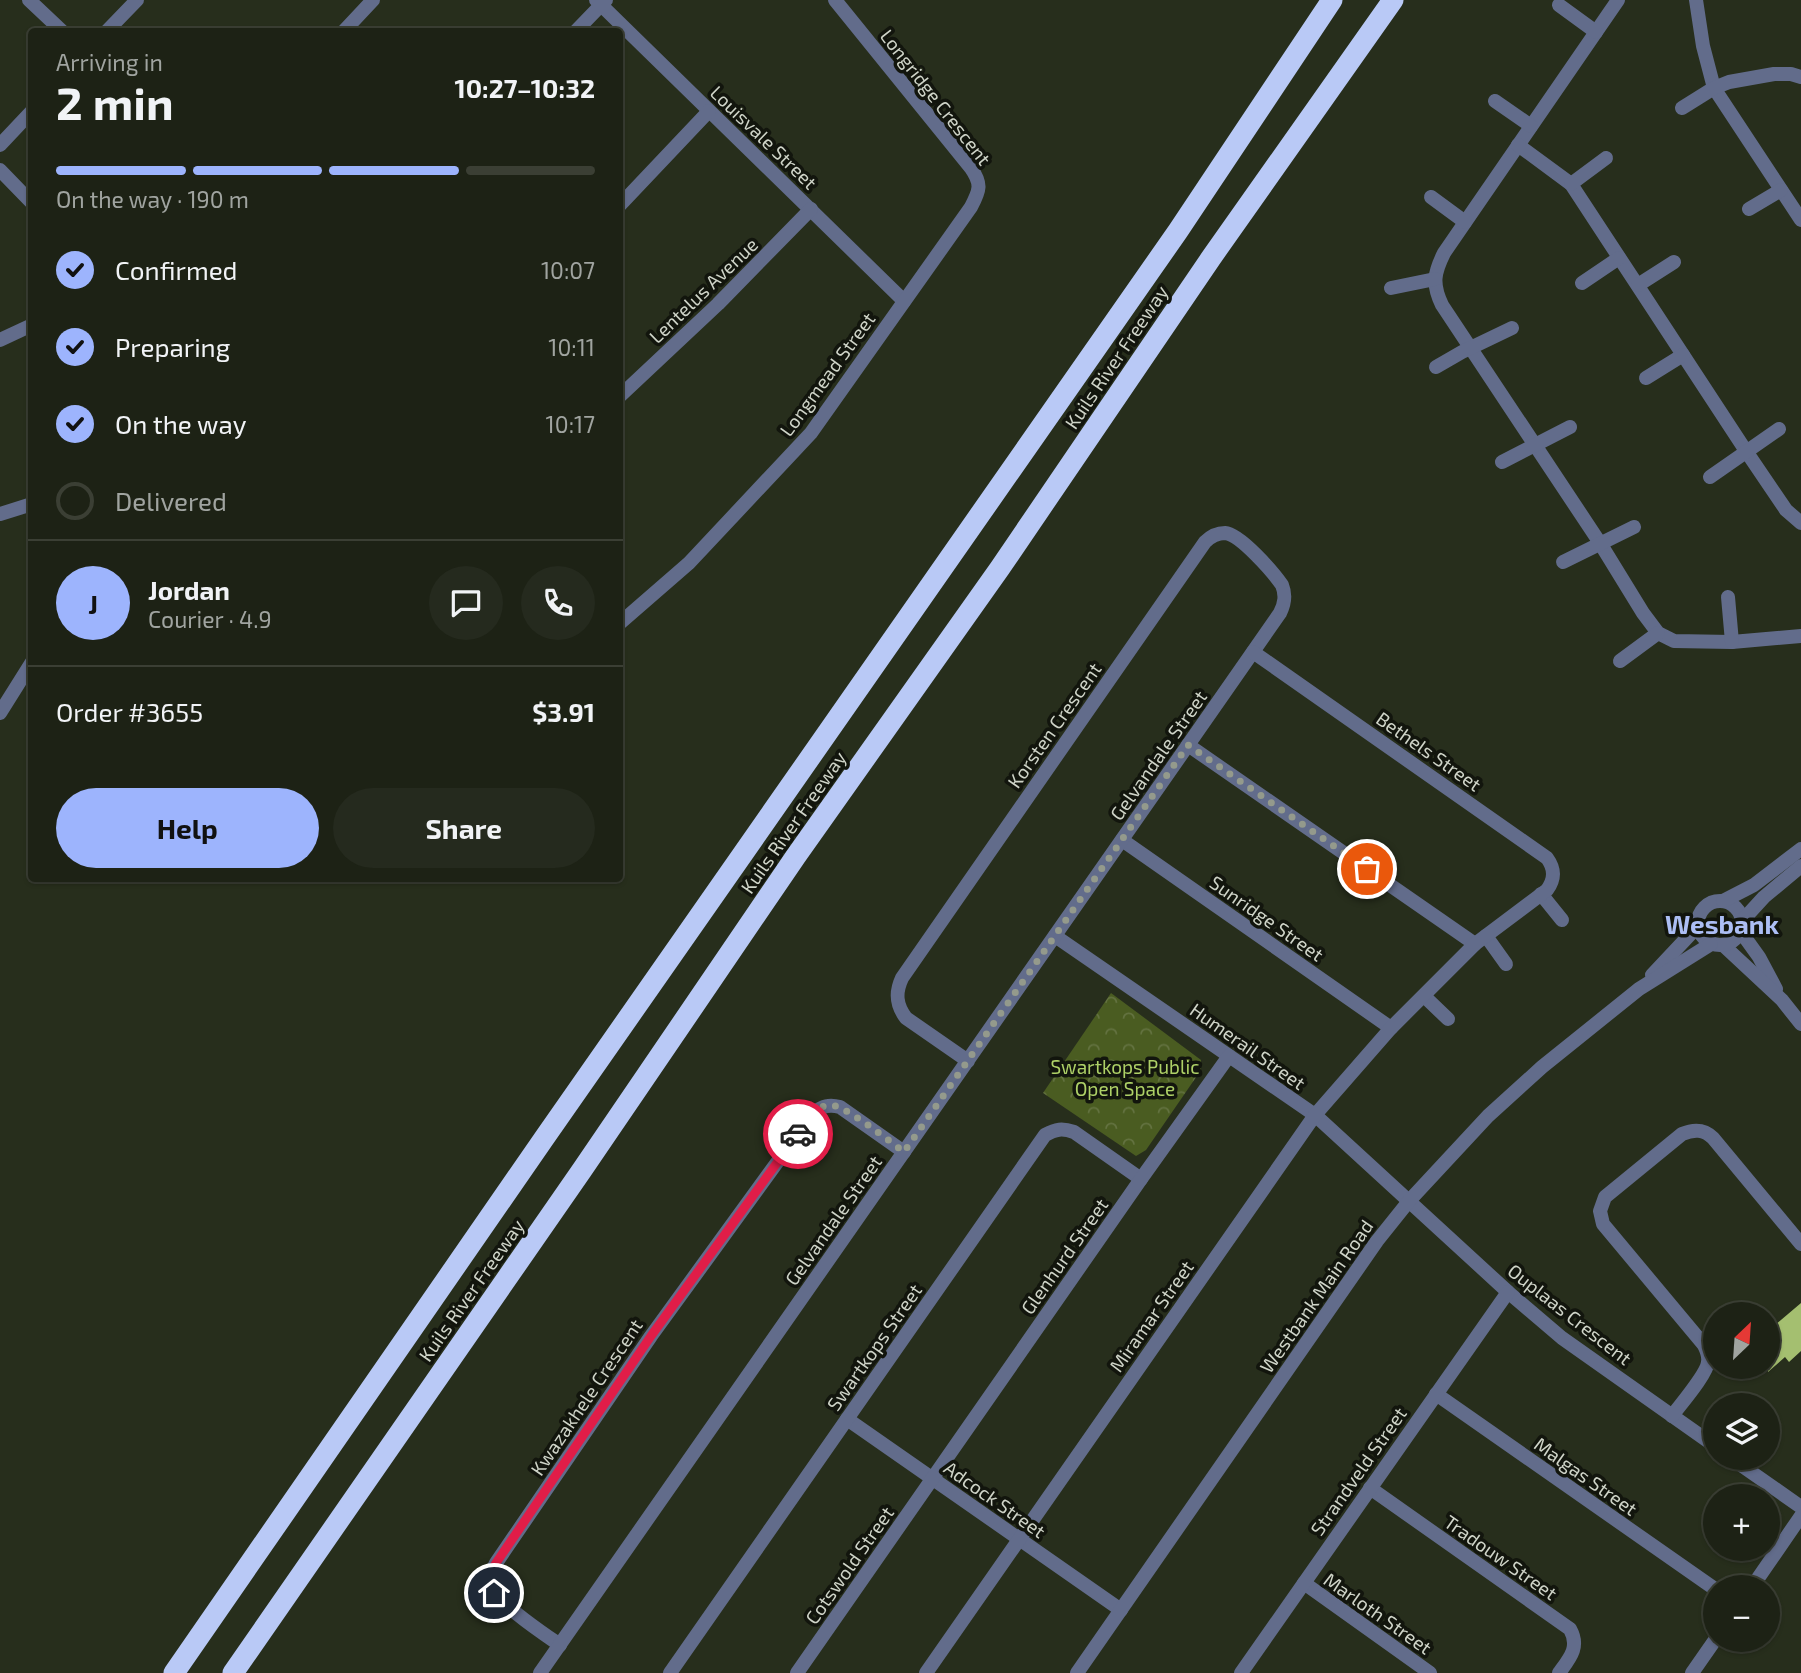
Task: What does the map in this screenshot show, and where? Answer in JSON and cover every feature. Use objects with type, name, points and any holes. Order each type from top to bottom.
[{"type":"highway","name":"Kuils River Freeway","points":[[174,1673],[1178,231],[1332,0]]},
{"type":"highway","name":"Kuils River Freeway","points":[[233,1673],[574,1182],[796,856],[1000,568],[1211,258],[1393,0]]},
{"type":"street","points":[[29,0],[59,28]]},
{"type":"street","points":[[110,28],[137,0]]},
{"type":"street","points":[[347,28],[373,0]]},
{"type":"street","name":"Longridge Crescent","points":[[835,0],[971,168],[979,185]]},
{"type":"street","points":[[1618,0],[1444,253],[1436,269],[1435,287],[1442,305],[1658,633],[1674,641],[1732,642],[1801,636]]},
{"type":"street","points":[[1696,0],[1703,46],[1714,88],[1801,220]]},
{"type":"street","points":[[578,28],[601,2]]},
{"type":"street","name":"Louisvale Street","points":[[601,2],[904,301]]},
{"type":"street","points":[[1559,5],[1596,32]]},
{"type":"street","points":[[1682,108],[1729,82],[1774,74],[1791,74],[1801,78]]},
{"type":"street","points":[[1495,101],[1531,126]]},
{"type":"street","points":[[623,202],[709,111]]},
{"type":"street","points":[[0,145],[28,115]]},
{"type":"street","points":[[1518,145],[1571,184],[1786,510],[1801,523]]},
{"type":"street","points":[[1571,184],[1606,158]]},
{"type":"street","points":[[0,170],[28,199]]},
{"type":"street","name":"Longmead Street","points":[[623,621],[689,564],[811,433],[971,206],[979,185]]},
{"type":"street","points":[[1749,209],[1781,190]]},
{"type":"street","points":[[1431,197],[1465,222]]},
{"type":"street","name":"Lentelus Avenue","points":[[623,393],[718,304],[811,209]]},
{"type":"street","points":[[1582,283],[1619,258]]},
{"type":"street","points":[[1638,285],[1674,262]]},
{"type":"street","points":[[1391,288],[1435,279]]},
{"type":"street","points":[[0,340],[28,326]]},
{"type":"street","points":[[1436,367],[1512,328]]},
{"type":"street","points":[[1646,379],[1683,355]]},
{"type":"street","points":[[1502,462],[1570,428]]},
{"type":"street","points":[[1710,477],[1779,429]]},
{"type":"street","points":[[0,514],[28,505]]},
{"type":"street","points":[[1563,562],[1634,527]]},
{"type":"street","name":"Korsten Crescent","points":[[968,1061],[901,1011],[897,996],[902,978],[1205,542],[1217,534],[1231,535],[1241,541],[1278,579],[1284,591],[1282,608],[1254,652]]},
{"type":"street","points":[[1728,597],[1732,642]]},
{"type":"street","points":[[1620,661],[1658,633]]},
{"type":"street","name":"Gelvandale Street","points":[[540,1673],[1254,652]]},
{"type":"street","name":"Bethels Street","points":[[1254,652],[1547,858],[1551,864],[1553,878],[1547,890],[1541,894]]},
{"type":"street","points":[[0,712],[28,668]]},
{"type":"street","points":[[1188,745],[1481,940],[1506,964]]},
{"type":"street","name":"Sunridge Street","points":[[1122,840],[1391,1028]]},
{"type":"street","points":[[1782,999],[1717,944],[1702,937],[1698,926],[1703,909],[1754,885],[1801,849]]},
{"type":"street","points":[[1717,944],[1734,941],[1741,926],[1764,898],[1801,866]]},
{"type":"street","points":[[1315,1115],[1391,1028],[1481,940],[1541,894],[1562,920]]},
{"type":"street","points":[[1723,901],[1738,910],[1741,926],[1782,999],[1801,1024]]},
{"type":"street","name":"Westbank Main Road","points":[[1077,1673],[1377,1241],[1409,1202],[1488,1116],[1542,1067],[1639,989],[1698,926]]},
{"type":"street","name":"Humerail Street","points":[[1055,936],[1315,1115],[1409,1202]]},
{"type":"street","name":"Westbank Main Road","points":[[1639,989],[1717,944]]},
{"type":"street","points":[[1424,996],[1448,1020]]},
{"type":"street","name":"Glenhurd Street","points":[[932,1479],[1228,1056]]},
{"type":"street","name":"Kwazakhele Crescent","points":[[560,1645],[494,1593],[491,1572],[651,1336],[813,1112],[831,1104],[840,1107],[904,1152]]},
{"type":"street","name":"Miramar Street","points":[[926,1673],[1315,1115]]},
{"type":"street","name":"Swartkops Street","points":[[670,1673],[1045,1135],[1064,1128],[1074,1132],[1141,1178]]},
{"type":"street","points":[[1672,1416],[1706,1368],[1709,1358],[1707,1351],[1603,1224],[1600,1211],[1605,1197],[1682,1134],[1700,1130],[1713,1138],[1801,1244]]},
{"type":"street","name":"Ouplaas Crescent","points":[[1409,1202],[1562,1338],[1703,1438]]},
{"type":"street","name":"Strandveld Street","points":[[1241,1673],[1508,1292]]},
{"type":"street","name":"Malgas Street","points":[[1436,1394],[1703,1581]]},
{"type":"street","name":"Adcock Street","points":[[847,1419],[1121,1610]]},
{"type":"street","points":[[1748,1470],[1801,1507]]},
{"type":"street","name":"Cotswold Street","points":[[797,1673],[932,1479]]},
{"type":"street","name":"Tradouw Street","points":[[1370,1488],[1570,1629],[1575,1642],[1574,1650],[1559,1673]]},
{"type":"street","points":[[1760,1575],[1801,1516]]},
{"type":"street","name":"Marloth Street","points":[[1304,1583],[1430,1673]]},
{"type":"street","points":[[1692,1673],[1707,1652]]},
{"type":"green space","name":"Swartkops Public Open Space","points":[[1111,993],[1201,1060],[1201,1070],[1146,1150],[1136,1156],[1043,1093]]},
{"type":"building","points":[[1801,1303],[1801,1351],[1789,1362],[1785,1357],[1780,1361],[1780,1321]]},
{"type":"way so far","points":[[798,1134],[813,1112],[831,1104],[850,1113],[904,1152],[1188,745],[1367,869]]},
{"type":"district","name":"Wesbank","points":[[1722,923]]},
{"type":"route","points":[[494,1593],[491,1572],[496,1563],[651,1336],[798,1134]]}]
